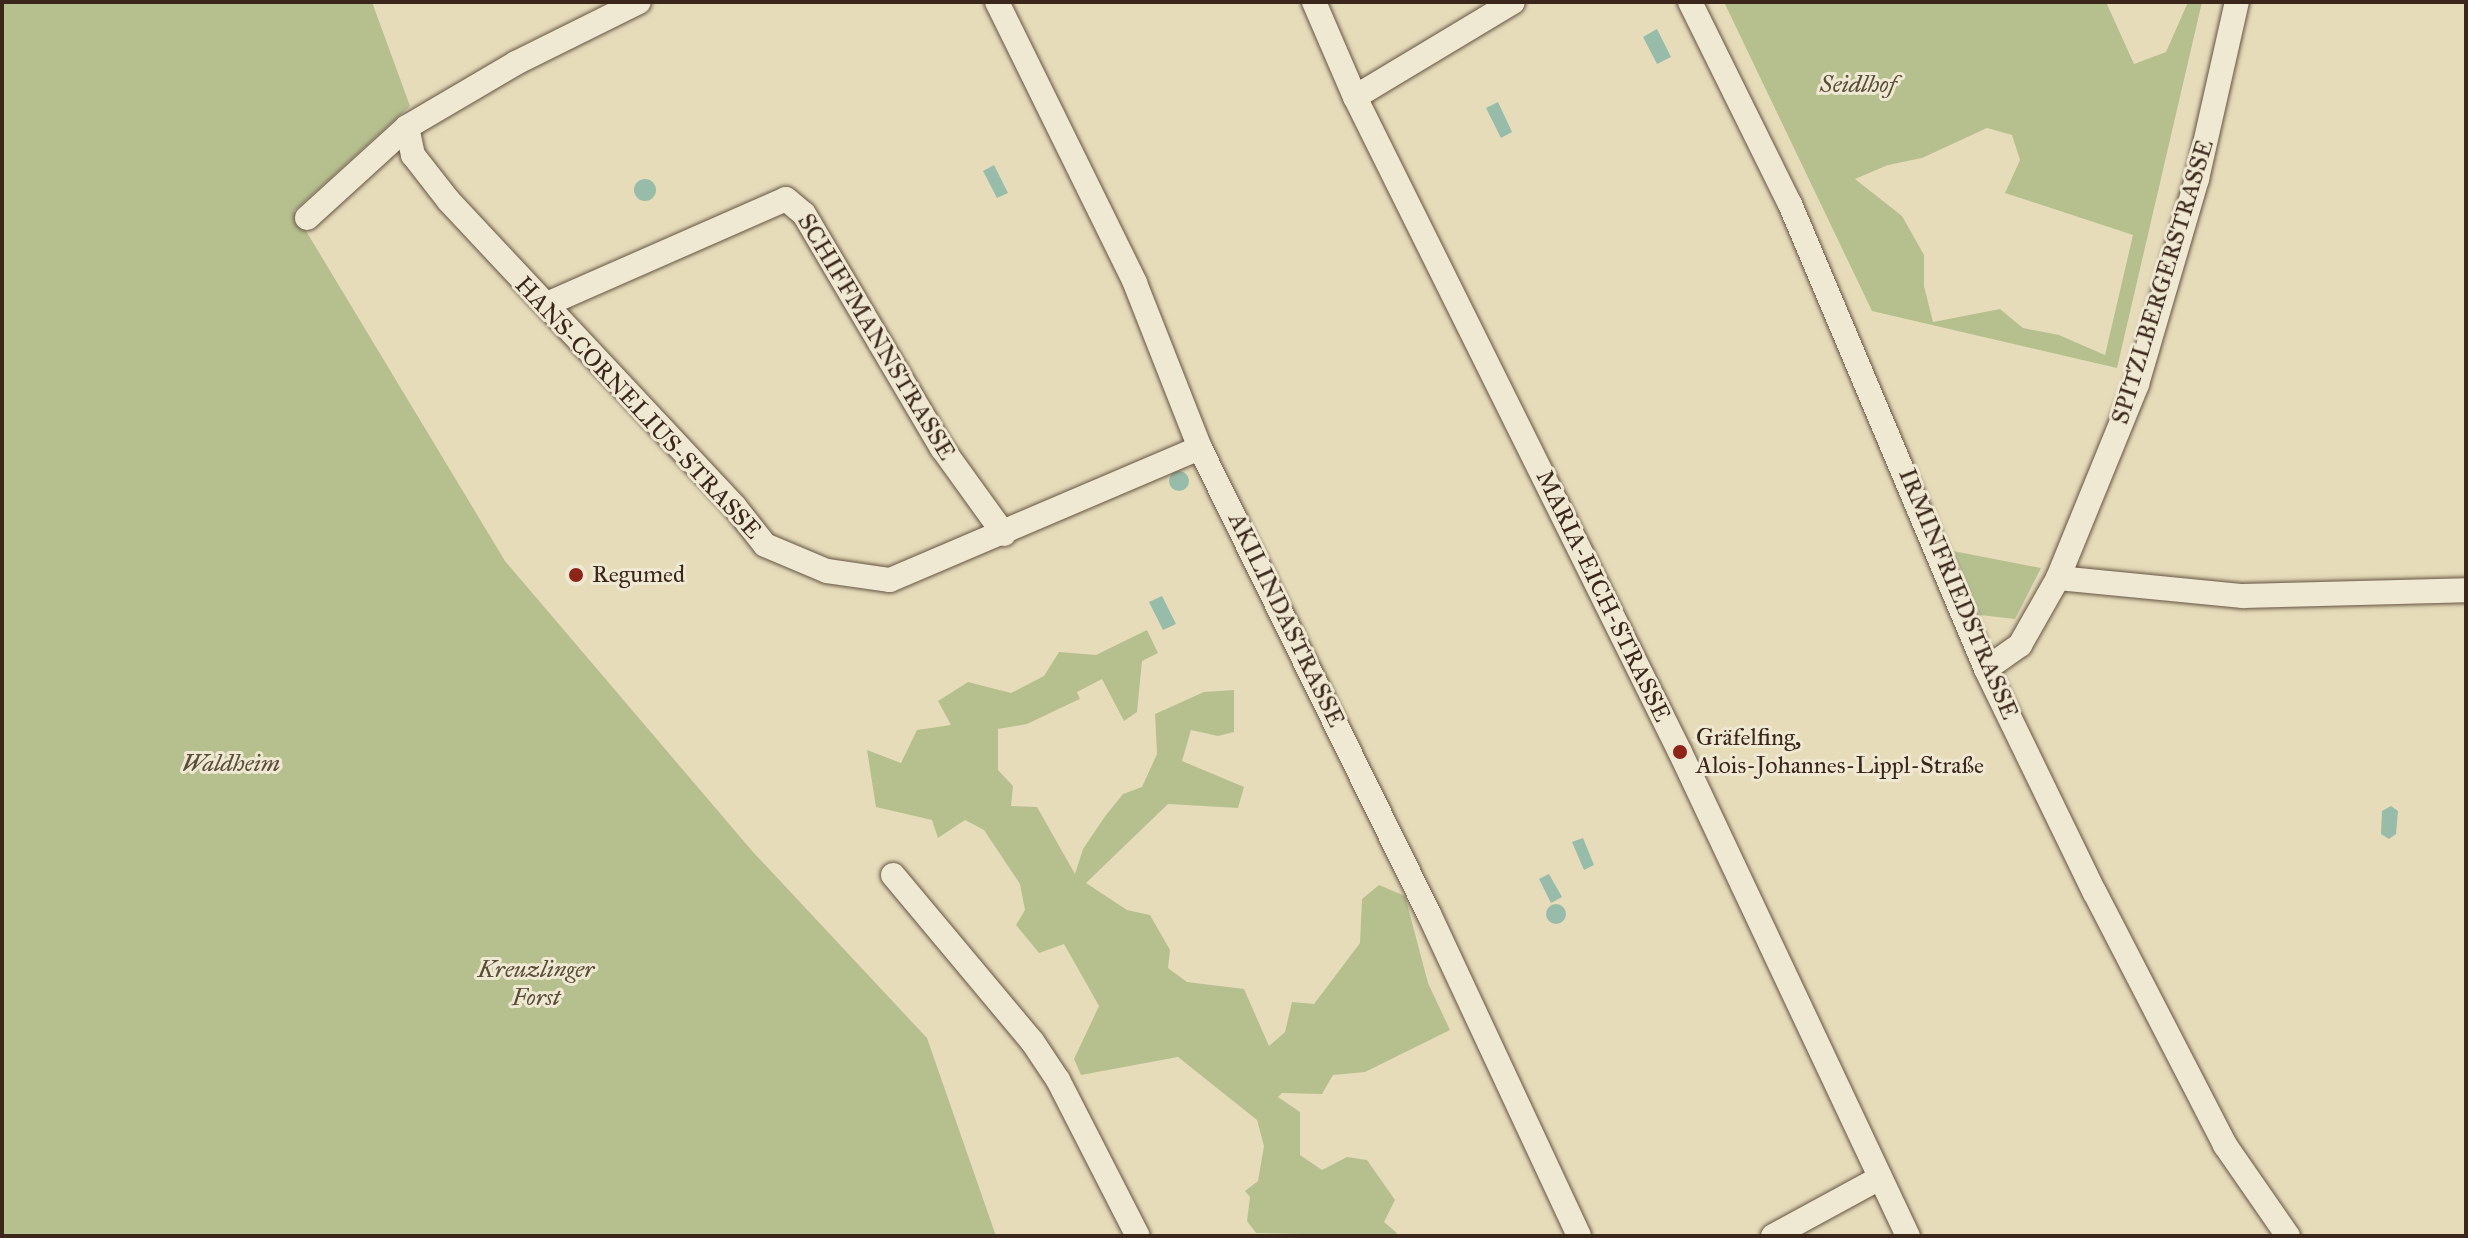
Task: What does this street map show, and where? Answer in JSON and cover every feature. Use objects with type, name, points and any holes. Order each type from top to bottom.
[{"type":"street","points":[[307,218],[407,127],[516,63],[639,2]]},
{"type":"street","name":"AKILINDASTRASSE","points":[[997,2],[1135,283],[1200,448],[1423,900],[1579,1236]]},
{"type":"street","name":"MARIA-EICH-STRASSE","points":[[1314,2],[1355,97],[1680,752],[1908,1236]]},
{"type":"street","points":[[1355,97],[1513,2]]},
{"type":"street","name":"IRMINFRIEDSTRASSE","points":[[1690,2],[1790,204],[1986,669],[2169,1042],[2247,1176],[2288,1236]]},
{"type":"street","name":"SPITZLBERGERSTRASSE","points":[[1986,669],[2020,645],[2058,578],[2137,384],[2197,179],[2237,2]]},
{"type":"street","name":"HANS-CORNELIUS-STRASSE","points":[[407,127],[413,155],[448,200],[547,304],[765,545],[827,571],[890,580],[1200,448]]},
{"type":"street","name":"SCHIFFMANNSTRASSE","points":[[547,304],[786,199],[804,214],[942,448],[1004,534]]},
{"type":"street","points":[[2058,578],[2243,596],[2466,590]]},
{"type":"street","points":[[893,875],[1032,1041],[1058,1080],[1138,1236]]},
{"type":"street","points":[[1773,1236],[1880,1178]]},
{"type":"green space","name":"Kreuzlinger Forst","points":[[2,2],[372,2],[410,106],[294,211],[505,561],[753,852],[927,1038],[996,1236],[2,1236]]},
{"type":"green space","name":"Seidlhof","points":[[1724,2],[2106,2],[2134,64],[2166,52],[2188,2],[2202,2],[2117,368],[1872,311]],"holes":[[[1987,128],[2012,135],[2020,160],[2005,193],[2133,235],[2105,355],[2059,335],[2023,328],[2000,309],[1933,322],[1924,286],[1924,255],[1902,216],[1855,179],[1888,165],[1922,158]]]},
{"type":"green space","points":[[1953,551],[2041,568],[2015,619],[1980,615]]},
{"type":"green space","points":[[1147,630],[1158,653],[1142,661],[1137,712],[1124,721],[1102,679],[1077,692],[1080,699],[1027,724],[998,729],[998,770],[1013,786],[1011,806],[1037,807],[1075,874],[1083,849],[1106,815],[1123,794],[1142,787],[1157,754],[1155,714],[1204,692],[1234,690],[1234,732],[1218,736],[1191,730],[1182,761],[1244,787],[1238,808],[1168,804],[1086,883],[1127,910],[1150,915],[1170,950],[1168,968],[1187,982],[1244,989],[1269,1046],[1285,1032],[1292,1002],[1314,1004],[1360,943],[1362,899],[1379,885],[1405,896],[1428,983],[1450,1030],[1365,1072],[1333,1075],[1322,1094],[1282,1093],[1278,1097],[1300,1112],[1300,1155],[1322,1170],[1347,1157],[1367,1160],[1395,1200],[1384,1222],[1397,1233],[1393,1236],[1256,1233],[1247,1221],[1250,1197],[1245,1191],[1258,1181],[1264,1146],[1257,1120],[1178,1057],[1081,1075],[1074,1059],[1099,1006],[1064,944],[1039,953],[1016,925],[1025,910],[1020,884],[984,830],[965,820],[938,838],[932,820],[876,807],[867,750],[901,763],[917,730],[951,725],[938,701],[968,682],[1011,693],[1044,676],[1059,652],[1096,655]]},
{"type":"shaded area","points":[[1657,29],[1671,57],[1657,64],[1643,37]]},
{"type":"shaded area","points":[[1498,102],[1512,132],[1501,138],[1486,108]]},
{"type":"shaded area","points":[[994,165],[1008,193],[997,198],[983,171]]},
{"type":"shaded area","points":[[645,179],[656,190],[645,201],[634,190]]},
{"type":"shaded area","points":[[1179,471],[1186,474],[1189,481],[1186,488],[1179,491],[1172,488],[1169,481],[1172,474]]},
{"type":"shaded area","points":[[1162,596],[1176,624],[1163,630],[1149,602]]},
{"type":"shaded area","points":[[2391,806],[2398,811],[2396,834],[2389,839],[2381,834],[2382,811]]},
{"type":"shaded area","points":[[1583,838],[1594,865],[1584,870],[1572,842]]},
{"type":"shaded area","points":[[1549,874],[1562,897],[1551,903],[1539,879]]},
{"type":"shaded area","points":[[1556,904],[1563,907],[1566,914],[1563,921],[1556,924],[1549,921],[1546,914],[1549,907]]},
{"type":"place","name":"Regumed","points":[[576,575]]},
{"type":"place","name":"Gräfelfing, Alois-Johannes-Lippl-Straße","points":[[1680,752]]},
{"type":"park label","name":"Waldheim","points":[[231,764]]}]
